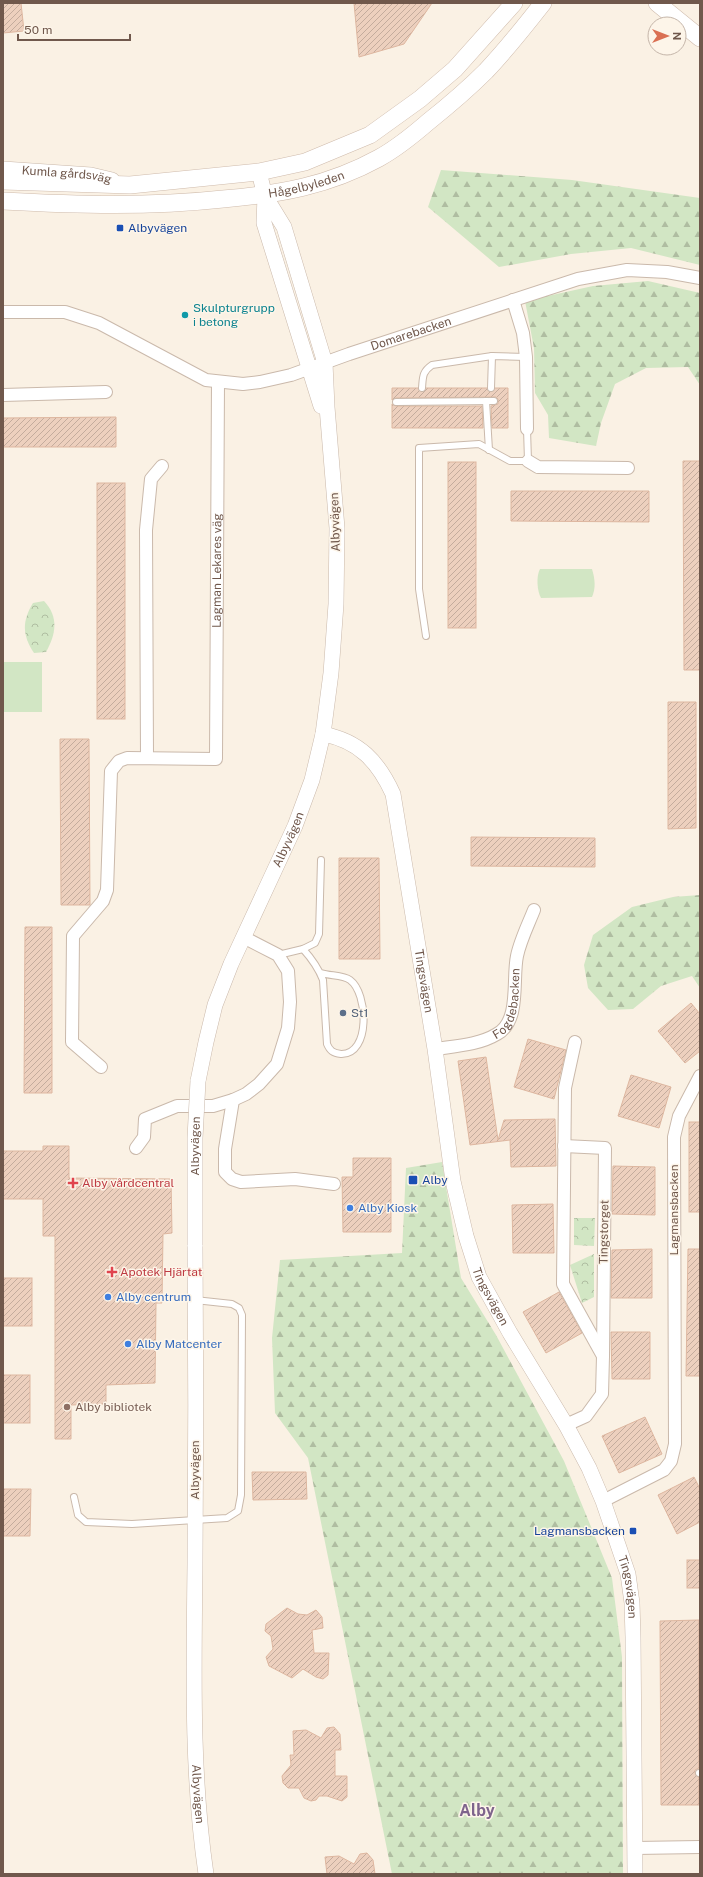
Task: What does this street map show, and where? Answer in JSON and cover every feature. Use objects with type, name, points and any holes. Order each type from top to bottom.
[{"type":"main road","name":"Hågelbyleden","points":[[3,181],[130,185],[259,172],[305,162],[370,135],[420,99],[455,69],[514,3]]},
{"type":"main road","name":"Hågelbyleden","points":[[3,201],[79,205],[196,203],[265,196],[314,185],[349,172],[379,158],[405,141],[486,71],[543,3]]},
{"type":"main road","points":[[657,3],[674,16]]},
{"type":"main road","points":[[665,3],[675,16]]},
{"type":"main road","points":[[687,27],[700,38]]},
{"type":"street","points":[[3,162],[44,172]]},
{"type":"street","name":"Kumla gårdsväg","points":[[3,169],[92,175],[130,185]]},
{"type":"street","name":"Albyvägen","points":[[259,172],[265,196],[264,223],[310,369],[331,442]]},
{"type":"street","name":"Albyvägen","points":[[206,1874],[201,1843],[198,1799],[195,1711],[195,1138],[198,1081],[215,1004],[243,937],[295,826],[312,780],[323,734],[331,673],[336,604],[337,528],[325,363],[284,227],[265,196]]},
{"type":"street","name":"Domarebacken","points":[[310,369],[578,279],[627,270],[667,272],[700,278]]},
{"type":"street","points":[[512,300],[522,334],[526,357],[527,429]]},
{"type":"street","points":[[3,312],[65,312],[99,323],[206,380],[243,384],[260,382],[310,369]]},
{"type":"street","name":"Lagman Lekares väg","points":[[147,757],[216,759],[218,382]]},
{"type":"street","points":[[3,395],[106,392]]},
{"type":"street","points":[[528,461],[538,467],[628,468]]},
{"type":"street","points":[[101,1067],[72,1042],[73,936],[103,901],[108,890],[111,771],[119,761],[128,758],[147,757],[146,530],[151,479],[162,466]]},
{"type":"street","name":"Tingsvägen","points":[[323,734],[338,737],[373,759],[385,777],[393,794],[435,1049],[456,1196],[466,1236],[479,1277],[510,1333],[582,1454],[603,1501],[628,1574],[632,1603],[635,1874]]},
{"type":"street","name":"Fogdebacken","points":[[435,1049],[485,1040],[499,1034],[506,1025],[514,1008],[517,957],[534,910]]},
{"type":"street","points":[[136,1148],[144,1137],[145,1119],[177,1106],[213,1106],[233,1100],[246,1094],[259,1084],[277,1064],[285,1043],[288,1028],[290,1002],[288,970],[278,955],[243,937]]},
{"type":"street","points":[[575,1042],[565,1088],[563,1284],[603,1356]]},
{"type":"street","name":"Lagmansbacken","points":[[603,1501],[664,1470],[671,1461],[675,1444],[674,1137],[679,1116],[700,1076]]},
{"type":"street","points":[[233,1100],[225,1149],[225,1172],[232,1179],[241,1182],[295,1180],[334,1184]]},
{"type":"street","name":"Tingstorget","points":[[564,1146],[605,1148],[602,1394],[586,1416],[566,1425]]},
{"type":"street","points":[[635,1848],[700,1847]]},
{"type":"lane","points":[[422,388],[423,374],[432,365],[492,356],[526,357]]},
{"type":"lane","points":[[491,388],[492,356]]},
{"type":"lane","points":[[486,401],[490,450]]},
{"type":"lane","points":[[396,402],[494,401]]},
{"type":"lane","points":[[426,636],[419,589],[419,448],[479,444],[510,461],[528,461],[527,429]]},
{"type":"lane","points":[[278,955],[303,949],[315,943],[319,934],[321,860]]},
{"type":"lane","points":[[303,949],[318,965],[321,974],[323,980],[327,1044],[330,1050],[336,1053],[351,1052],[357,1046],[363,1032],[362,1003],[358,990],[349,979],[321,974]]},
{"type":"lane","points":[[74,1497],[78,1514],[86,1522],[132,1524],[227,1518],[238,1511],[241,1495],[242,1315],[239,1308],[232,1304],[195,1300]]},
{"type":"green space","points":[[441,170],[572,180],[700,198],[700,265],[631,248],[571,254],[499,267],[428,207]]},
{"type":"green space","points":[[648,281],[700,293],[700,385],[688,367],[646,368],[615,384],[601,423],[596,446],[549,438],[548,415],[535,393],[534,348],[525,301],[593,286]]},
{"type":"green space","points":[[540,569],[592,569],[595,583],[592,597],[541,598],[538,584]]},
{"type":"green space","points":[[44,601],[49,607],[54,619],[54,632],[46,652],[34,653],[27,640],[25,622],[33,603]]},
{"type":"green space","points":[[3,662],[42,662],[42,712],[3,712]]},
{"type":"green space","points":[[700,895],[700,988],[692,976],[661,986],[633,1009],[608,1010],[588,988],[584,965],[593,935],[632,907],[673,897]]},
{"type":"green space","points":[[442,1162],[461,1278],[496,1335],[564,1461],[612,1578],[622,1657],[623,1874],[392,1874],[308,1458],[275,1413],[272,1338],[280,1260],[402,1253],[406,1168]]},
{"type":"green space","points":[[574,1218],[595,1218],[594,1246],[574,1245]]},
{"type":"green space","points":[[594,1254],[594,1297],[582,1303],[570,1265]]},
{"type":"building","points":[[3,3],[21,3],[24,31],[3,33]]},
{"type":"building","points":[[354,3],[432,3],[404,44],[359,57]]},
{"type":"building","points":[[392,388],[418,388],[422,392],[426,388],[487,388],[491,392],[495,388],[508,388],[508,428],[492,428],[491,406],[498,404],[498,399],[496,397],[396,398],[392,400]]},
{"type":"building","points":[[392,404],[396,406],[482,406],[483,428],[392,428]]},
{"type":"building","points":[[116,417],[116,447],[3,447],[3,418]]},
{"type":"building","points":[[683,461],[700,461],[700,670],[684,670]]},
{"type":"building","points":[[448,462],[476,462],[476,628],[448,628]]},
{"type":"building","points":[[97,483],[125,483],[125,719],[97,719]]},
{"type":"building","points":[[511,491],[649,491],[649,522],[511,521]]},
{"type":"building","points":[[668,702],[696,702],[696,828],[668,829]]},
{"type":"building","points":[[60,739],[89,739],[90,905],[61,905]]},
{"type":"building","points":[[471,837],[595,838],[595,867],[471,866]]},
{"type":"building","points":[[339,858],[379,858],[380,959],[339,959]]},
{"type":"building","points":[[25,927],[52,927],[52,1093],[24,1093]]},
{"type":"building","points":[[691,1003],[700,1014],[700,1051],[685,1063],[658,1031]]},
{"type":"building","points":[[528,1039],[566,1050],[554,1099],[514,1087]]},
{"type":"building","points":[[486,1057],[498,1140],[504,1120],[555,1119],[556,1166],[511,1167],[510,1140],[470,1145],[458,1061]]},
{"type":"building","points":[[631,1075],[671,1087],[659,1128],[618,1116]]},
{"type":"building","points":[[689,1122],[700,1122],[700,1212],[689,1212]]},
{"type":"building","name":"Alby centrum","points":[[43,1146],[69,1146],[69,1178],[171,1179],[172,1233],[163,1234],[162,1303],[156,1303],[155,1383],[106,1385],[106,1404],[71,1405],[71,1439],[55,1439],[55,1236],[43,1236],[43,1199],[3,1199],[3,1151],[43,1151]]},
{"type":"building","points":[[353,1158],[391,1158],[391,1232],[343,1232],[342,1177],[353,1177]]},
{"type":"building","points":[[613,1166],[655,1167],[655,1215],[612,1214]]},
{"type":"building","points":[[553,1204],[554,1253],[513,1253],[512,1205]]},
{"type":"building","points":[[652,1249],[652,1298],[611,1298],[612,1250]]},
{"type":"building","points":[[688,1249],[700,1249],[700,1376],[686,1376]]},
{"type":"building","points":[[3,1278],[32,1278],[32,1326],[3,1326]]},
{"type":"building","points":[[559,1292],[582,1333],[546,1353],[523,1312]]},
{"type":"building","points":[[611,1332],[650,1332],[650,1379],[612,1379]]},
{"type":"building","points":[[3,1375],[30,1375],[30,1423],[3,1423]]},
{"type":"building","points":[[645,1417],[662,1454],[619,1473],[602,1436]]},
{"type":"building","points":[[252,1472],[306,1472],[307,1499],[253,1500]]},
{"type":"building","points":[[694,1477],[700,1489],[700,1522],[677,1534],[658,1495]]},
{"type":"building","points":[[3,1489],[31,1489],[30,1536],[3,1536]]},
{"type":"building","points":[[687,1560],[700,1560],[700,1588],[687,1588]]},
{"type":"building","points":[[287,1608],[298,1614],[307,1615],[316,1610],[322,1617],[323,1628],[312,1630],[314,1653],[329,1653],[328,1675],[323,1679],[316,1677],[303,1669],[292,1678],[269,1666],[266,1657],[273,1649],[271,1636],[265,1631],[266,1624]]},
{"type":"building","points":[[699,1620],[699,1768],[695,1770],[695,1773],[699,1778],[699,1805],[661,1805],[660,1621]]},
{"type":"building","points":[[334,1727],[340,1734],[341,1750],[335,1750],[335,1776],[347,1776],[347,1797],[342,1801],[327,1796],[319,1796],[316,1800],[311,1801],[304,1798],[299,1788],[288,1788],[283,1783],[282,1776],[291,1765],[290,1755],[294,1755],[293,1731],[306,1730],[321,1738],[327,1728]]},
{"type":"building","points":[[367,1853],[373,1860],[375,1874],[327,1874],[325,1857],[339,1856],[354,1864],[360,1854]]},
{"type":"place","name":"Albyvägen","points":[[120,228]]},
{"type":"place","name":"Skulpturgrupp i betong","points":[[185,315]]},
{"type":"place","name":"St1","points":[[343,1013]]},
{"type":"place","name":"Alby","points":[[413,1180]]},
{"type":"place","name":"Alby vårdcentral","points":[[73,1183]]},
{"type":"place","name":"Alby Kiosk","points":[[350,1208]]},
{"type":"place","name":"Apotek Hjärtat","points":[[112,1272]]},
{"type":"place","name":"Alby centrum","points":[[108,1297]]},
{"type":"place","name":"Alby Matcenter","points":[[128,1344]]},
{"type":"place","name":"Alby bibliotek","points":[[67,1407]]},
{"type":"place","name":"Lagmansbacken","points":[[633,1531]]},
{"type":"district","name":"Alby","points":[[477,1810]]}]
